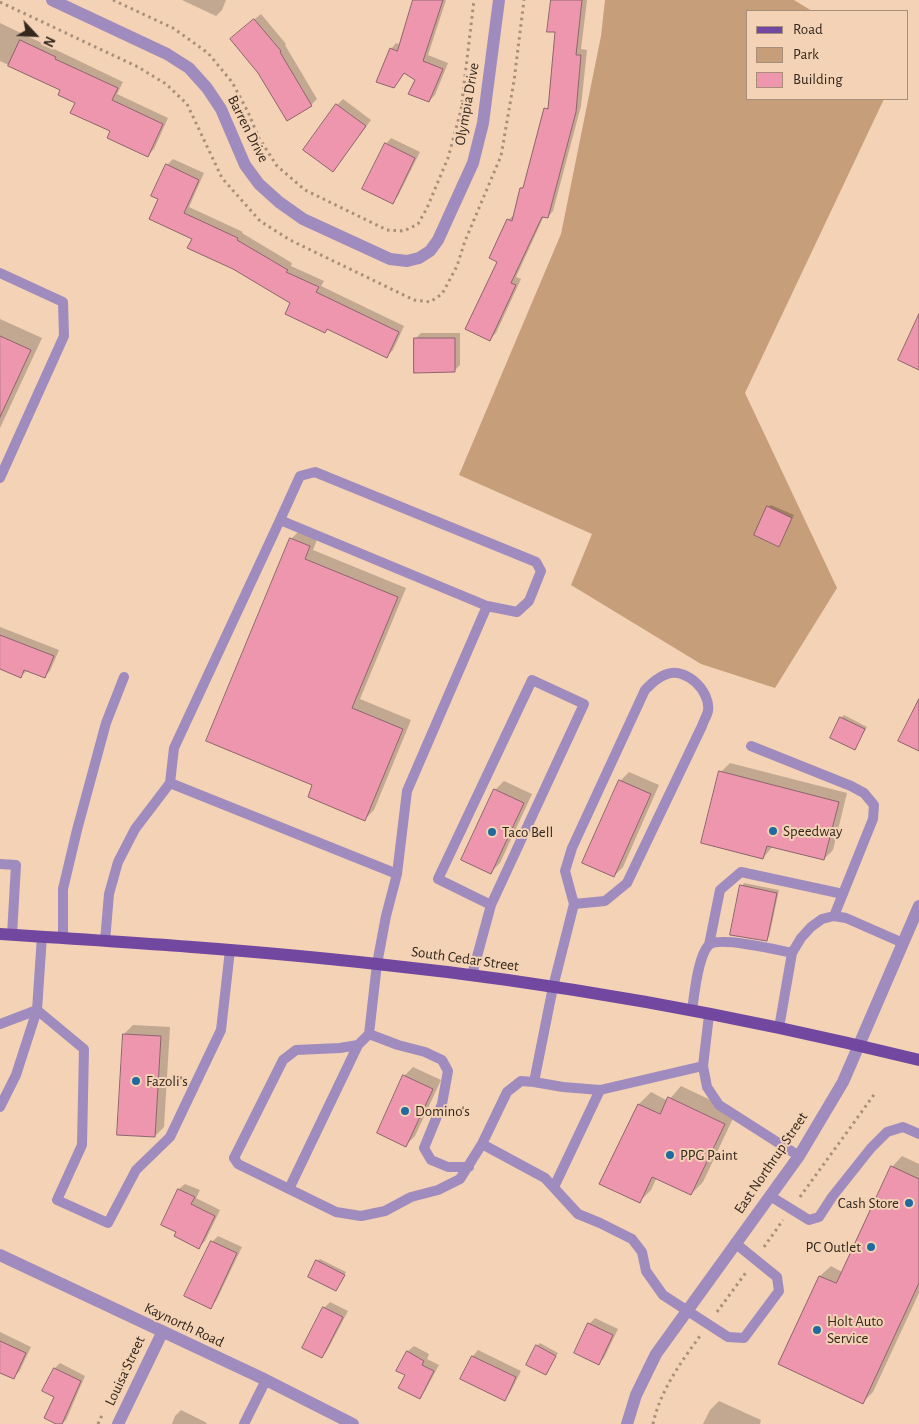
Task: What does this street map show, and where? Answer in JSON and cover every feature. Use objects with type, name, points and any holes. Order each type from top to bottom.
[{"type":"main road","name":"South Cedar Street","points":[[6,934],[230,950],[472,975],[692,1011],[859,1045],[919,1060]]},
{"type":"street","name":"Barren Drive","points":[[52,0],[167,54],[189,68],[207,88],[221,109],[245,164],[259,184],[279,202],[303,219],[390,259],[407,261],[419,258]]},
{"type":"street","name":"Olympia Drive","points":[[419,258],[430,251],[438,240],[473,163],[483,123],[499,0]]},
{"type":"street","name":"East Northrup Street","points":[[627,1424],[636,1395],[656,1354],[799,1156],[843,1082],[919,906]]},
{"type":"street","name":"Kaynorth Road","points":[[0,1255],[162,1333],[266,1380],[353,1424]]},
{"type":"street","name":"Louisa Street","points":[[118,1424],[162,1333]]},
{"type":"lane","points":[[0,273],[63,302],[64,336],[0,478]]},
{"type":"lane","points":[[105,941],[109,891],[118,862],[135,828],[170,783],[174,748],[300,476],[315,472],[536,562],[541,571],[529,601],[517,612],[487,606],[280,520]]},
{"type":"lane","points":[[289,1189],[358,1045],[369,1034],[377,964],[386,916],[397,874],[407,791],[487,606]]},
{"type":"lane","points":[[534,1082],[553,987],[574,904],[565,871],[572,848],[644,690],[656,679],[669,673],[681,674],[696,682],[705,694],[708,710],[702,726],[627,883],[605,901],[574,904]]},
{"type":"lane","points":[[63,938],[63,889],[106,723],[124,677]]},
{"type":"lane","points":[[472,975],[491,905],[584,704],[532,680],[438,879],[491,905]]},
{"type":"lane","points":[[751,746],[851,786],[864,794],[874,805],[873,820],[834,916]]},
{"type":"lane","points":[[170,783],[397,874]]},
{"type":"lane","points":[[0,864],[16,865],[6,934]]},
{"type":"lane","points":[[692,1011],[700,963],[709,945],[720,890],[741,872],[843,894]]},
{"type":"lane","points":[[779,1028],[792,953],[811,926],[822,919],[834,916],[846,918],[903,943]]},
{"type":"lane","points":[[0,1107],[16,1075],[37,1010],[42,936]]},
{"type":"lane","points":[[709,945],[716,941],[728,941],[792,953]]},
{"type":"lane","points":[[37,1010],[84,1049],[82,1145],[57,1200],[108,1223],[136,1170],[170,1137],[220,1030],[230,950]]},
{"type":"lane","points":[[0,1024],[37,1010]]},
{"type":"lane","points":[[709,1015],[703,1066],[707,1087],[720,1106],[799,1156]]},
{"type":"lane","points":[[369,1034],[442,1060],[448,1071],[446,1086],[442,1104],[424,1148],[430,1160],[448,1167],[469,1167]]},
{"type":"lane","points":[[358,1045],[340,1048],[296,1050],[283,1060],[234,1158],[238,1164],[336,1212],[361,1216],[384,1211],[411,1198],[438,1190],[460,1179],[482,1144],[507,1092],[521,1082],[600,1090],[703,1066]]},
{"type":"lane","points":[[554,1187],[600,1090]]},
{"type":"lane","points":[[770,1196],[809,1220],[819,1217],[832,1197],[871,1148],[887,1132],[903,1128],[919,1134]]},
{"type":"lane","points":[[482,1144],[545,1178],[578,1214],[632,1239],[642,1252],[646,1271],[664,1295],[728,1337],[744,1338],[778,1290],[776,1277],[735,1243]]},
{"type":"lane","points":[[244,1424],[266,1380]]},
{"type":"path","points":[[113,0],[173,28],[208,53],[232,82],[259,138],[277,166],[305,190],[387,230],[404,231],[418,224],[427,208],[448,158],[461,110],[474,0]]},
{"type":"path","points":[[0,2],[138,67],[166,84],[187,104],[222,178],[260,221],[298,244],[414,300],[430,302],[442,294],[457,266],[465,241],[501,156],[514,81],[524,0]]},
{"type":"path","points":[[113,1391],[144,1324]]},
{"type":"path","points":[[98,1424],[105,1407]]},
{"type":"green space","points":[[605,0],[794,0],[810,10],[746,10],[746,100],[884,100],[745,393],[837,588],[775,688],[701,664],[571,585],[592,534],[459,475],[561,234],[601,36]]},
{"type":"building","points":[[413,0],[443,0],[423,61],[443,69],[429,102],[408,94],[415,80],[404,73],[394,88],[376,82],[390,48],[397,51]]},
{"type":"building","points":[[551,0],[582,0],[576,55],[581,55],[576,112],[548,218],[542,217],[511,283],[516,285],[490,341],[465,329],[497,262],[489,258],[507,219],[512,221],[520,188],[523,188],[544,108],[548,109],[555,32],[547,32]]},
{"type":"building","points":[[254,19],[281,51],[312,106],[287,121],[258,73],[230,39]]},
{"type":"building","points":[[20,40],[56,57],[55,59],[118,88],[112,100],[163,124],[148,157],[107,138],[110,131],[70,113],[75,103],[58,95],[60,90],[8,66]]},
{"type":"building","points":[[336,104],[366,126],[333,172],[303,150]]},
{"type":"building","points":[[385,143],[415,158],[393,204],[362,189]]},
{"type":"building","points":[[166,164],[199,180],[184,213],[238,238],[237,240],[288,270],[286,272],[319,287],[316,292],[399,332],[387,358],[327,329],[325,333],[285,314],[290,303],[233,269],[187,248],[192,239],[149,219],[158,199],[151,196]]},
{"type":"building","points":[[919,314],[919,370],[898,360]]},
{"type":"building","points":[[0,336],[31,350],[0,417]]},
{"type":"building","points":[[414,338],[455,338],[455,372],[414,373]]},
{"type":"building","points":[[767,506],[792,518],[779,547],[754,535]]},
{"type":"building","points":[[290,538],[310,546],[305,559],[398,597],[352,708],[403,729],[365,821],[308,797],[312,785],[206,741]]},
{"type":"building","points":[[0,635],[54,656],[45,678],[24,670],[21,678],[0,669]]},
{"type":"building","points":[[919,699],[919,751],[898,741]]},
{"type":"building","points":[[840,717],[865,729],[855,750],[830,738]]},
{"type":"building","points":[[719,771],[839,802],[824,860],[767,846],[763,859],[701,843]]},
{"type":"building","points":[[619,780],[651,794],[614,877],[582,863]]},
{"type":"building","name":"Taco Bell","points":[[494,789],[524,803],[491,874],[461,860]]},
{"type":"building","points":[[740,885],[777,893],[767,941],[730,935]]},
{"type":"building","points":[[123,1034],[161,1036],[155,1137],[117,1135]]},
{"type":"building","name":"Domino's","points":[[403,1075],[433,1089],[406,1147],[377,1133]]},
{"type":"building","points":[[668,1097],[725,1124],[691,1195],[652,1177],[640,1203],[599,1184],[638,1104],[660,1114]]},
{"type":"building","points":[[891,1166],[919,1179],[919,1283],[863,1404],[778,1364],[819,1276],[836,1283]]},
{"type":"building","points":[[178,1189],[195,1197],[191,1204],[215,1216],[199,1249],[174,1236],[176,1232],[161,1225]]},
{"type":"building","points":[[211,1241],[237,1253],[211,1309],[184,1296]]},
{"type":"building","points":[[316,1260],[345,1275],[336,1291],[308,1277]]},
{"type":"building","points":[[323,1307],[343,1317],[322,1358],[302,1348]]},
{"type":"building","points":[[588,1323],[613,1335],[599,1365],[574,1353]]},
{"type":"building","points":[[0,1341],[26,1353],[14,1379],[0,1373]]},
{"type":"building","points":[[536,1345],[556,1356],[546,1375],[526,1365]]},
{"type":"building","points":[[407,1351],[424,1361],[422,1365],[434,1371],[420,1399],[398,1388],[405,1375],[396,1371]]},
{"type":"building","points":[[472,1356],[516,1377],[505,1401],[460,1379]]},
{"type":"building","points":[[54,1368],[81,1381],[62,1424],[56,1424],[44,1418],[54,1397],[42,1391]]},
{"type":"place","name":"Speedway","points":[[773,831]]},
{"type":"place","name":"Taco Bell","points":[[492,832]]},
{"type":"place","name":"Fazoli's","points":[[136,1081]]},
{"type":"place","name":"Domino's","points":[[405,1111]]},
{"type":"place","name":"PPG Paint","points":[[670,1155]]},
{"type":"place","name":"Cash Store","points":[[909,1203]]},
{"type":"place","name":"PC Outlet","points":[[871,1247]]},
{"type":"place","name":"Holt Auto Service","points":[[817,1330]]}]
